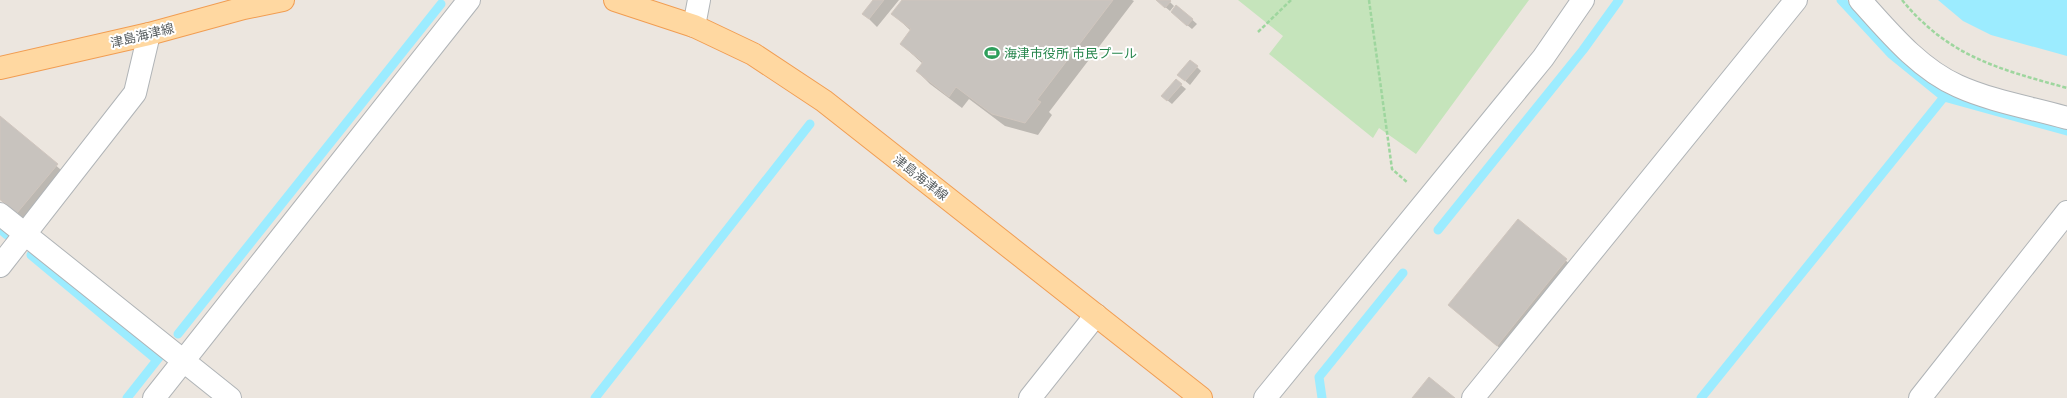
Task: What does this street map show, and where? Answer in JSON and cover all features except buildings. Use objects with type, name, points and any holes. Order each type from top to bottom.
[{"type":"main road","name":"津島海津線","points":[[0,68],[149,34],[244,8],[283,0]]},
{"type":"main road","name":"津島海津線","points":[[615,0],[694,26],[753,54],[824,101],[1201,398]]},
{"type":"street","points":[[154,398],[469,0]]},
{"type":"street","points":[[694,26],[699,0]]},
{"type":"street","points":[[1265,398],[1543,58],[1583,0]]},
{"type":"street","points":[[1473,398],[1796,0]]},
{"type":"street","points":[[1860,0],[1898,43],[1939,76],[1965,88],[2067,118]]},
{"type":"street","points":[[0,266],[135,93],[149,34]]},
{"type":"street","points":[[1920,398],[2067,212]]},
{"type":"street","points":[[0,214],[230,398]]},
{"type":"street","points":[[1030,398],[1096,315]]},
{"type":"path","points":[[1258,32],[1291,0]]},
{"type":"path","points":[[1369,0],[1392,169],[1410,185]]},
{"type":"path","points":[[1902,0],[1925,25],[1976,60],[2004,70],[2067,88]]},
{"type":"green space","points":[[1238,0],[1529,0],[1416,154],[1379,128],[1373,138],[1269,54],[1283,36]]},
{"type":"water","points":[[1938,0],[2067,0],[2067,56],[1991,35],[1963,21]]},
{"type":"waterway","points":[[1438,230],[1583,50],[1619,0]]},
{"type":"waterway","points":[[1841,0],[1891,54],[1944,97]]},
{"type":"waterway","points":[[178,334],[441,4]]},
{"type":"waterway","points":[[1701,398],[1944,97],[2067,131]]},
{"type":"waterway","points":[[595,398],[810,124]]},
{"type":"waterway","points":[[0,229],[7,235]]},
{"type":"waterway","points":[[31,255],[157,360]]},
{"type":"waterway","points":[[1322,398],[1319,377],[1403,273]]},
{"type":"waterway","points":[[127,398],[161,355]]},
{"type":"place","name":"海津市役所 市民プール","points":[[992,53]]}]
